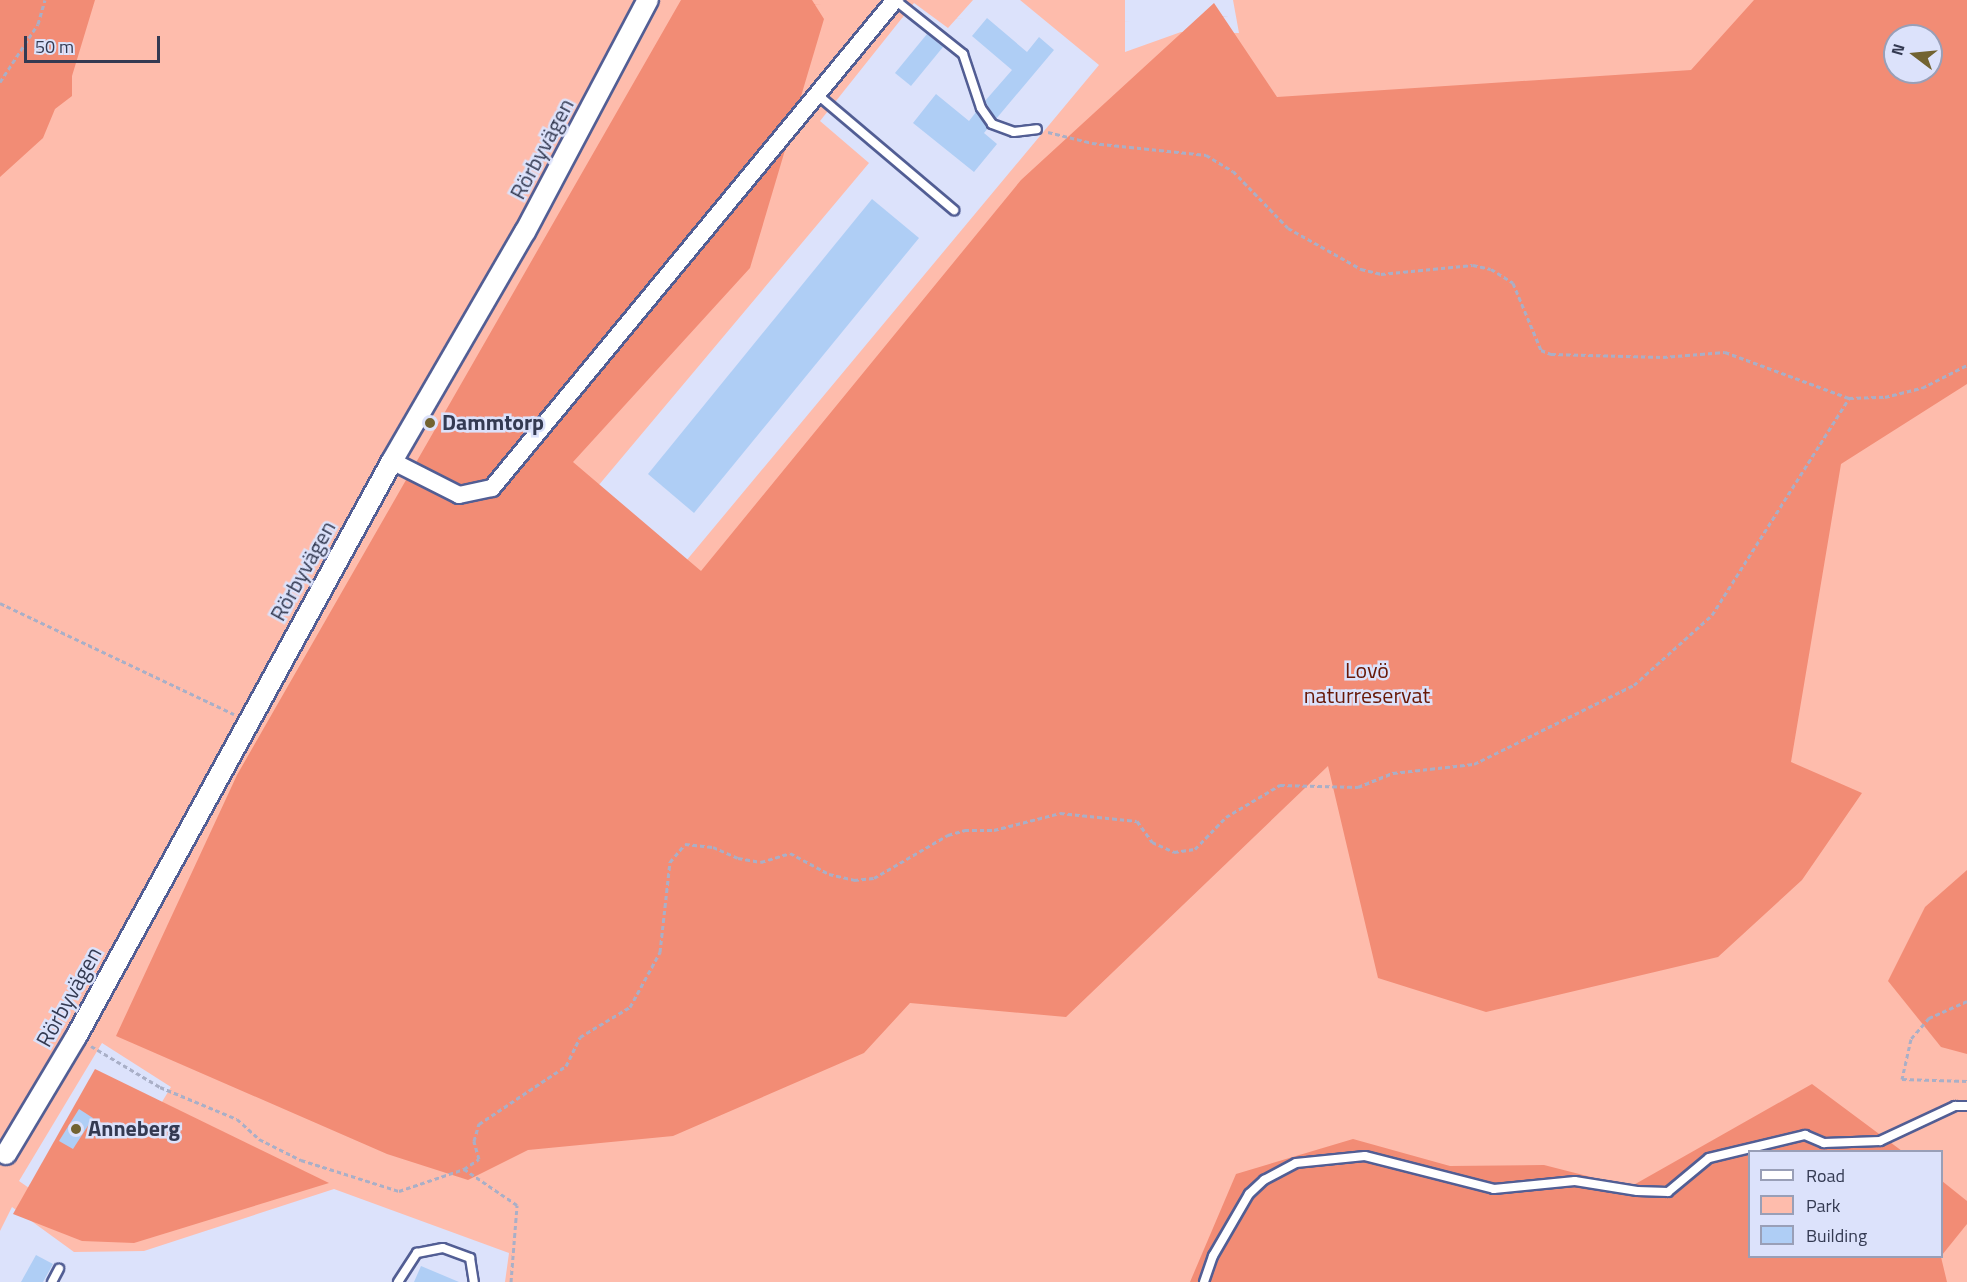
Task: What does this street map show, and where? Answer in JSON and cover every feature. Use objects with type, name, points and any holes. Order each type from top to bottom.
[{"type":"street","name":"Rörbyvägen","points":[[3,1160],[76,1037],[247,720],[392,461],[525,232],[648,0]]},
{"type":"street","points":[[392,461],[459,495],[474,495],[492,488],[819,96],[895,0]]},
{"type":"lane","points":[[895,0],[963,54],[981,108],[992,124],[1014,132],[1037,129]]},
{"type":"lane","points":[[819,96],[954,210]]},
{"type":"lane","points":[[1204,1282],[1213,1256],[1249,1194],[1264,1180],[1296,1163],[1365,1156],[1494,1189],[1575,1181],[1637,1191],[1668,1192],[1709,1158],[1805,1135],[1824,1143],[1880,1141],[1955,1106],[1967,1106]]},
{"type":"lane","points":[[398,1282],[417,1253],[443,1248],[470,1258],[474,1282]]},
{"type":"lane","points":[[52,1282],[59,1269]]},
{"type":"path","points":[[0,82],[38,24],[45,0]]},
{"type":"path","points":[[1037,129],[1092,143],[1206,155],[1233,171],[1288,228],[1361,269],[1381,274],[1473,265],[1491,269],[1513,283],[1538,344],[1551,354],[1663,357],[1725,352],[1849,398],[1885,397],[1922,388],[1967,365]]},
{"type":"path","points":[[76,1037],[160,1087],[237,1119],[260,1139],[301,1160],[399,1191],[464,1169],[478,1159],[474,1142],[479,1124],[566,1066],[580,1037],[630,1007],[660,952],[670,862],[685,844],[713,847],[738,858],[761,862],[790,853],[829,874],[854,880],[874,878],[956,832],[994,830],[1060,813],[1137,821],[1152,842],[1174,852],[1195,849],[1226,817],[1280,785],[1358,787],[1393,773],[1474,764],[1634,685],[1712,615],[1849,398]]},
{"type":"path","points":[[0,603],[247,720]]},
{"type":"path","points":[[1967,1001],[1929,1018],[1917,1032],[1906,1053],[1902,1079],[1967,1082]]},
{"type":"path","points":[[464,1169],[517,1205],[511,1282]]},
{"type":"green space","name":"Lovö naturreservat","points":[[0,0],[973,0],[948,28],[914,3],[820,121],[869,163],[598,486],[686,561],[1099,65],[1020,0],[1125,0],[1125,52],[1181,32],[1239,33],[1233,0],[1967,0],[1967,1282],[505,1282],[509,1253],[334,1189],[144,1251],[74,1252],[12,1207],[0,1231]],"holes":[[[102,1043],[171,1087],[86,1228],[19,1181]]]},
{"type":"green space","points":[[0,0],[95,0],[72,76],[72,96],[55,109],[43,138],[0,177]]},
{"type":"green space","points":[[681,0],[812,0],[824,19],[750,268],[573,462],[701,571],[1021,180],[1214,3],[1277,97],[1691,70],[1754,0],[1967,0],[1967,384],[1841,464],[1791,762],[1862,793],[1802,880],[1718,957],[1486,1012],[1378,978],[1328,766],[1066,1017],[910,1003],[864,1053],[673,1136],[528,1150],[468,1180],[387,1154],[116,1036],[237,775]]},
{"type":"green space","points":[[1967,870],[1967,1054],[1941,1047],[1888,981],[1925,907]]},
{"type":"green space","points":[[95,1069],[329,1183],[134,1243],[82,1241],[13,1214]]},
{"type":"green space","points":[[1812,1084],[1901,1150],[1748,1150],[1748,1258],[1941,1258],[1947,1282],[1190,1282],[1236,1174],[1353,1139],[1450,1166],[1544,1165],[1630,1187]]},
{"type":"green space","points":[[1943,1182],[1967,1201],[1967,1224],[1943,1254]]},
{"type":"building","points":[[987,18],[1027,52],[1039,37],[1054,50],[996,119],[985,101],[1012,70],[972,36]]},
{"type":"building","points":[[927,34],[943,47],[911,86],[895,73]]},
{"type":"building","points":[[936,94],[969,121],[976,112],[988,128],[984,133],[997,144],[974,172],[913,123]]},
{"type":"building","points":[[872,199],[919,238],[694,513],[648,474]]},
{"type":"building","name":"Anneberg","points":[[79,1109],[93,1118],[73,1149],[59,1141]]},
{"type":"building","points":[[36,1255],[53,1264],[43,1282],[21,1282]]},
{"type":"building","points":[[421,1266],[459,1282],[414,1282]]},
{"type":"place","name":"Dammtorp","points":[[430,423]]},
{"type":"place","name":"Anneberg","points":[[76,1129]]}]
